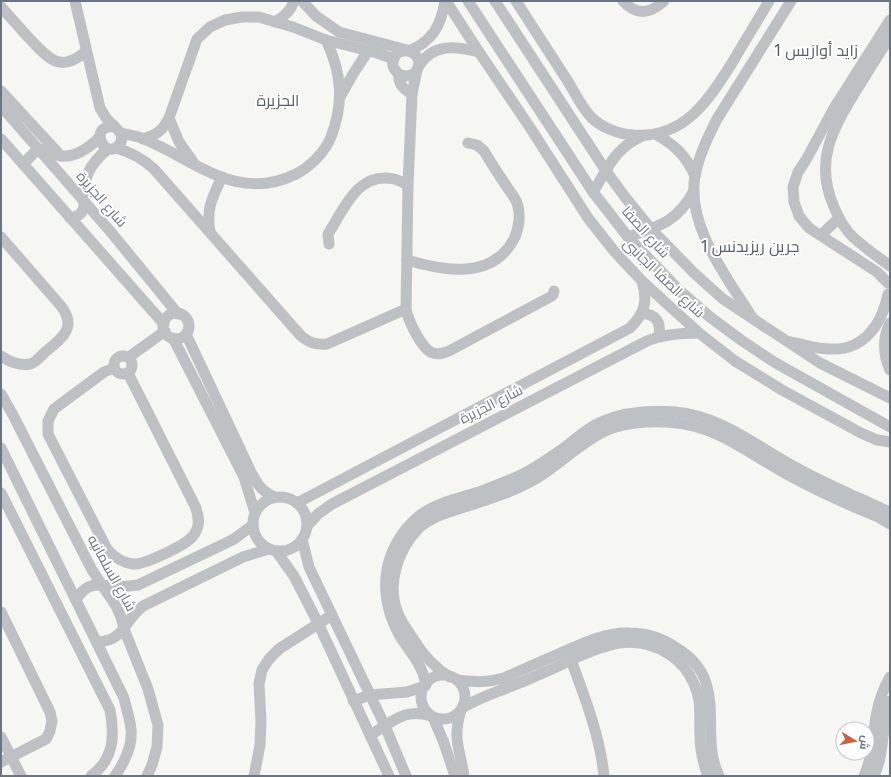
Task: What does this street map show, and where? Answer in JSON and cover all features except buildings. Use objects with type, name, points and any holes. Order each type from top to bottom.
[{"type":"street","points":[[70,218],[80,214],[84,209],[85,188],[88,172],[93,163],[100,155],[121,141],[118,130],[106,118],[100,108],[75,1]]},
{"type":"street","points":[[275,22],[285,16],[293,7],[294,1]]},
{"type":"street","points":[[302,1],[316,16],[339,32],[408,51],[417,57],[419,61],[412,94],[408,185],[406,309],[411,324],[426,348],[433,353],[441,354],[449,351],[553,295],[554,291]]},
{"type":"street","points":[[412,94],[402,86],[394,67],[394,59],[397,54],[402,51],[408,51],[420,46],[430,38],[438,26],[443,13],[445,1]]},
{"type":"street","name":"شارع الصفا الجانبى","points":[[445,1],[531,128],[588,218],[614,251],[642,281],[699,333],[735,361],[782,390],[861,433],[877,440],[890,442]]},
{"type":"street","name":"شارع الصفا","points":[[468,1],[593,192],[628,237],[680,291],[710,317],[774,362],[890,427]]},
{"type":"street","name":"شارع الصفا","points":[[495,1],[606,171],[625,197],[651,229],[694,273],[723,299],[754,321],[820,363],[890,398]]},
{"type":"street","points":[[516,1],[590,116],[609,129],[619,133],[642,136],[657,135],[674,128],[690,117],[704,104],[716,89],[769,1]]},
{"type":"street","points":[[623,1],[629,7],[638,11],[648,11],[657,8],[664,1]]},
{"type":"street","points":[[754,321],[710,249],[702,230],[694,191],[695,176],[705,144],[717,119],[791,1]]},
{"type":"street","points":[[1,7],[46,57],[56,62],[67,62],[78,58],[86,51]]},
{"type":"street","points":[[143,139],[154,135],[163,128],[169,118],[197,39],[210,28],[225,20],[242,16],[259,17],[293,27],[326,40],[394,59]]},
{"type":"street","points":[[785,340],[829,349],[842,349],[855,345],[866,338],[875,328],[884,312],[889,288],[877,272],[809,228],[799,216],[794,202],[793,187],[798,172],[833,110],[890,20]]},
{"type":"street","points":[[890,37],[841,114],[833,130],[828,147],[826,165],[827,183],[831,200],[839,218],[854,238],[890,266]]},
{"type":"street","points":[[430,38],[436,50]]},
{"type":"street","points":[[22,164],[38,149],[62,156],[72,155],[83,151],[92,145],[105,128],[110,126],[143,139],[222,177],[242,184],[263,184],[283,180],[302,171],[318,157],[330,140],[337,120],[339,100],[338,75],[326,40]]},
{"type":"street","points":[[398,74],[408,77],[414,74],[423,59],[436,50],[465,48],[479,52]]},
{"type":"street","points":[[339,100],[368,51]]},
{"type":"street","points":[[1,91],[62,156]]},
{"type":"street","name":"شارع الجزيرة","points":[[1,106],[114,236],[178,314]]},
{"type":"street","points":[[576,125],[590,116]]},
{"type":"street","points":[[169,118],[179,142],[195,164]]},
{"type":"street","points":[[531,128],[546,118]]},
{"type":"street","points":[[657,135],[669,142],[680,152],[689,163],[695,176]]},
{"type":"street","points":[[100,136],[100,142],[104,146],[130,152],[143,159],[154,169],[301,336],[309,342],[318,345],[327,344],[406,309]]},
{"type":"street","points":[[593,192],[612,160],[620,150],[630,142],[642,136]]},
{"type":"street","points":[[1,139],[167,331],[244,477],[255,513],[253,525],[254,533],[258,540],[272,550],[294,576],[318,623],[389,776]]},
{"type":"street","points":[[407,260],[425,265],[464,269],[483,266],[497,260],[509,249],[516,234],[519,219],[516,203],[484,151],[477,145],[468,143]]},
{"type":"street","points":[[806,160],[826,165]]},
{"type":"street","points":[[210,232],[208,222],[211,200],[222,177]]},
{"type":"street","points":[[329,244],[328,234],[355,190],[367,182],[381,178],[395,179],[408,185]]},
{"type":"street","points":[[628,237],[665,224],[677,215],[687,204],[694,191]]},
{"type":"street","points":[[187,206],[204,204],[211,200]]},
{"type":"street","points":[[822,235],[839,218]]},
{"type":"street","points":[[1,236],[67,313],[69,321],[68,330],[63,337],[32,364],[21,365],[11,363],[1,356]]},
{"type":"street","points":[[642,281],[645,291],[645,302],[642,313],[651,314],[657,320],[660,328],[659,336]]},
{"type":"street","name":"شارع الجزيرة","points":[[297,503],[621,334],[634,324],[642,313]]},
{"type":"street","points":[[178,314],[185,317],[189,326],[186,334],[180,338],[167,331],[167,317],[178,314]]},
{"type":"street","points":[[890,323],[885,332],[884,346],[886,360],[890,370]]},
{"type":"street","points":[[129,357],[167,331]]},
{"type":"street","name":"شارع الجزيرة","points":[[307,526],[318,514],[332,504],[647,341],[659,336],[678,333],[699,333]]},
{"type":"street","points":[[97,642],[112,640],[124,630],[136,612],[143,606],[243,557],[272,550],[283,551],[291,549],[302,538],[307,526],[303,509],[297,503],[290,499],[275,497],[267,494],[260,488],[186,334]]},
{"type":"street","points":[[122,355],[129,357],[132,361],[131,370],[128,373],[120,374],[114,368],[114,361],[122,355]]},
{"type":"street","points":[[114,368],[104,372],[54,409],[48,421],[48,434],[107,549],[123,562],[133,564],[144,563],[184,543],[192,537],[197,528],[199,518],[196,508],[128,373]]},
{"type":"street","name":"شارع السلمانيه","points":[[1,394],[92,570],[116,606],[121,617],[124,630],[148,689],[158,724],[157,747],[147,776]]},
{"type":"street","points":[[455,776],[444,743],[432,716],[424,707],[422,702],[425,685],[421,668],[398,631],[386,604],[386,576],[390,556],[398,540],[408,526],[430,508],[495,486],[523,474],[582,440],[620,426],[631,418],[653,411],[676,412],[698,416],[720,424],[740,434],[795,468],[890,513]]},
{"type":"street","points":[[463,416],[471,431]]},
{"type":"street","points":[[631,418],[693,425],[716,433],[736,442],[791,476],[890,524]]},
{"type":"street","points":[[464,776],[456,742],[458,720],[464,702],[464,690],[454,678],[437,668],[426,657],[402,624],[397,612],[394,592],[395,572],[399,557],[418,529],[426,522],[438,516],[513,489],[536,478],[582,440]]},
{"type":"street","points":[[1,448],[5,465],[76,600],[124,698],[131,730],[130,742],[123,765],[115,776]]},
{"type":"street","points":[[1,493],[110,710],[113,726],[112,742],[108,756],[100,769],[91,776]]},
{"type":"street","points":[[255,513],[263,503],[275,497]]},
{"type":"street","points":[[76,600],[80,593],[94,585],[126,587],[138,585],[234,539],[253,525]]},
{"type":"street","points":[[302,538],[309,567],[386,726],[406,776]]},
{"type":"street","points":[[1,612],[50,712],[52,722],[46,739],[6,759]]},
{"type":"street","points":[[254,776],[260,745],[261,721],[259,684],[262,670],[269,659],[279,650],[332,615]]},
{"type":"street","points":[[353,701],[370,695],[407,692],[425,685],[430,680],[443,675],[477,683],[490,682],[504,678],[590,641],[614,634],[635,633],[653,642],[674,658],[689,674],[695,684],[700,707],[700,736],[702,752],[708,776]]},
{"type":"street","points":[[370,735],[403,715],[412,713],[422,713],[440,719],[448,719],[455,716],[462,709],[482,697],[514,686],[593,650],[616,643],[667,642],[690,658],[699,669],[706,682],[709,695],[710,745],[713,760],[719,776]]},
{"type":"street","points":[[571,660],[600,747],[604,776]]},
{"type":"street","points":[[864,776],[869,766],[872,751],[878,705],[883,690],[890,677]]},
{"type":"street","points":[[874,776],[881,751],[884,723],[890,702]]},
{"type":"street","points":[[1,737],[6,759],[21,776]]},
{"type":"district","name":"زايد أوازيس 1","points":[[816,50]]},
{"type":"district","name":"الجزيرة","points":[[278,100]]},
{"type":"district","name":"جرين ريزيدنس 1","points":[[750,246]]}]
